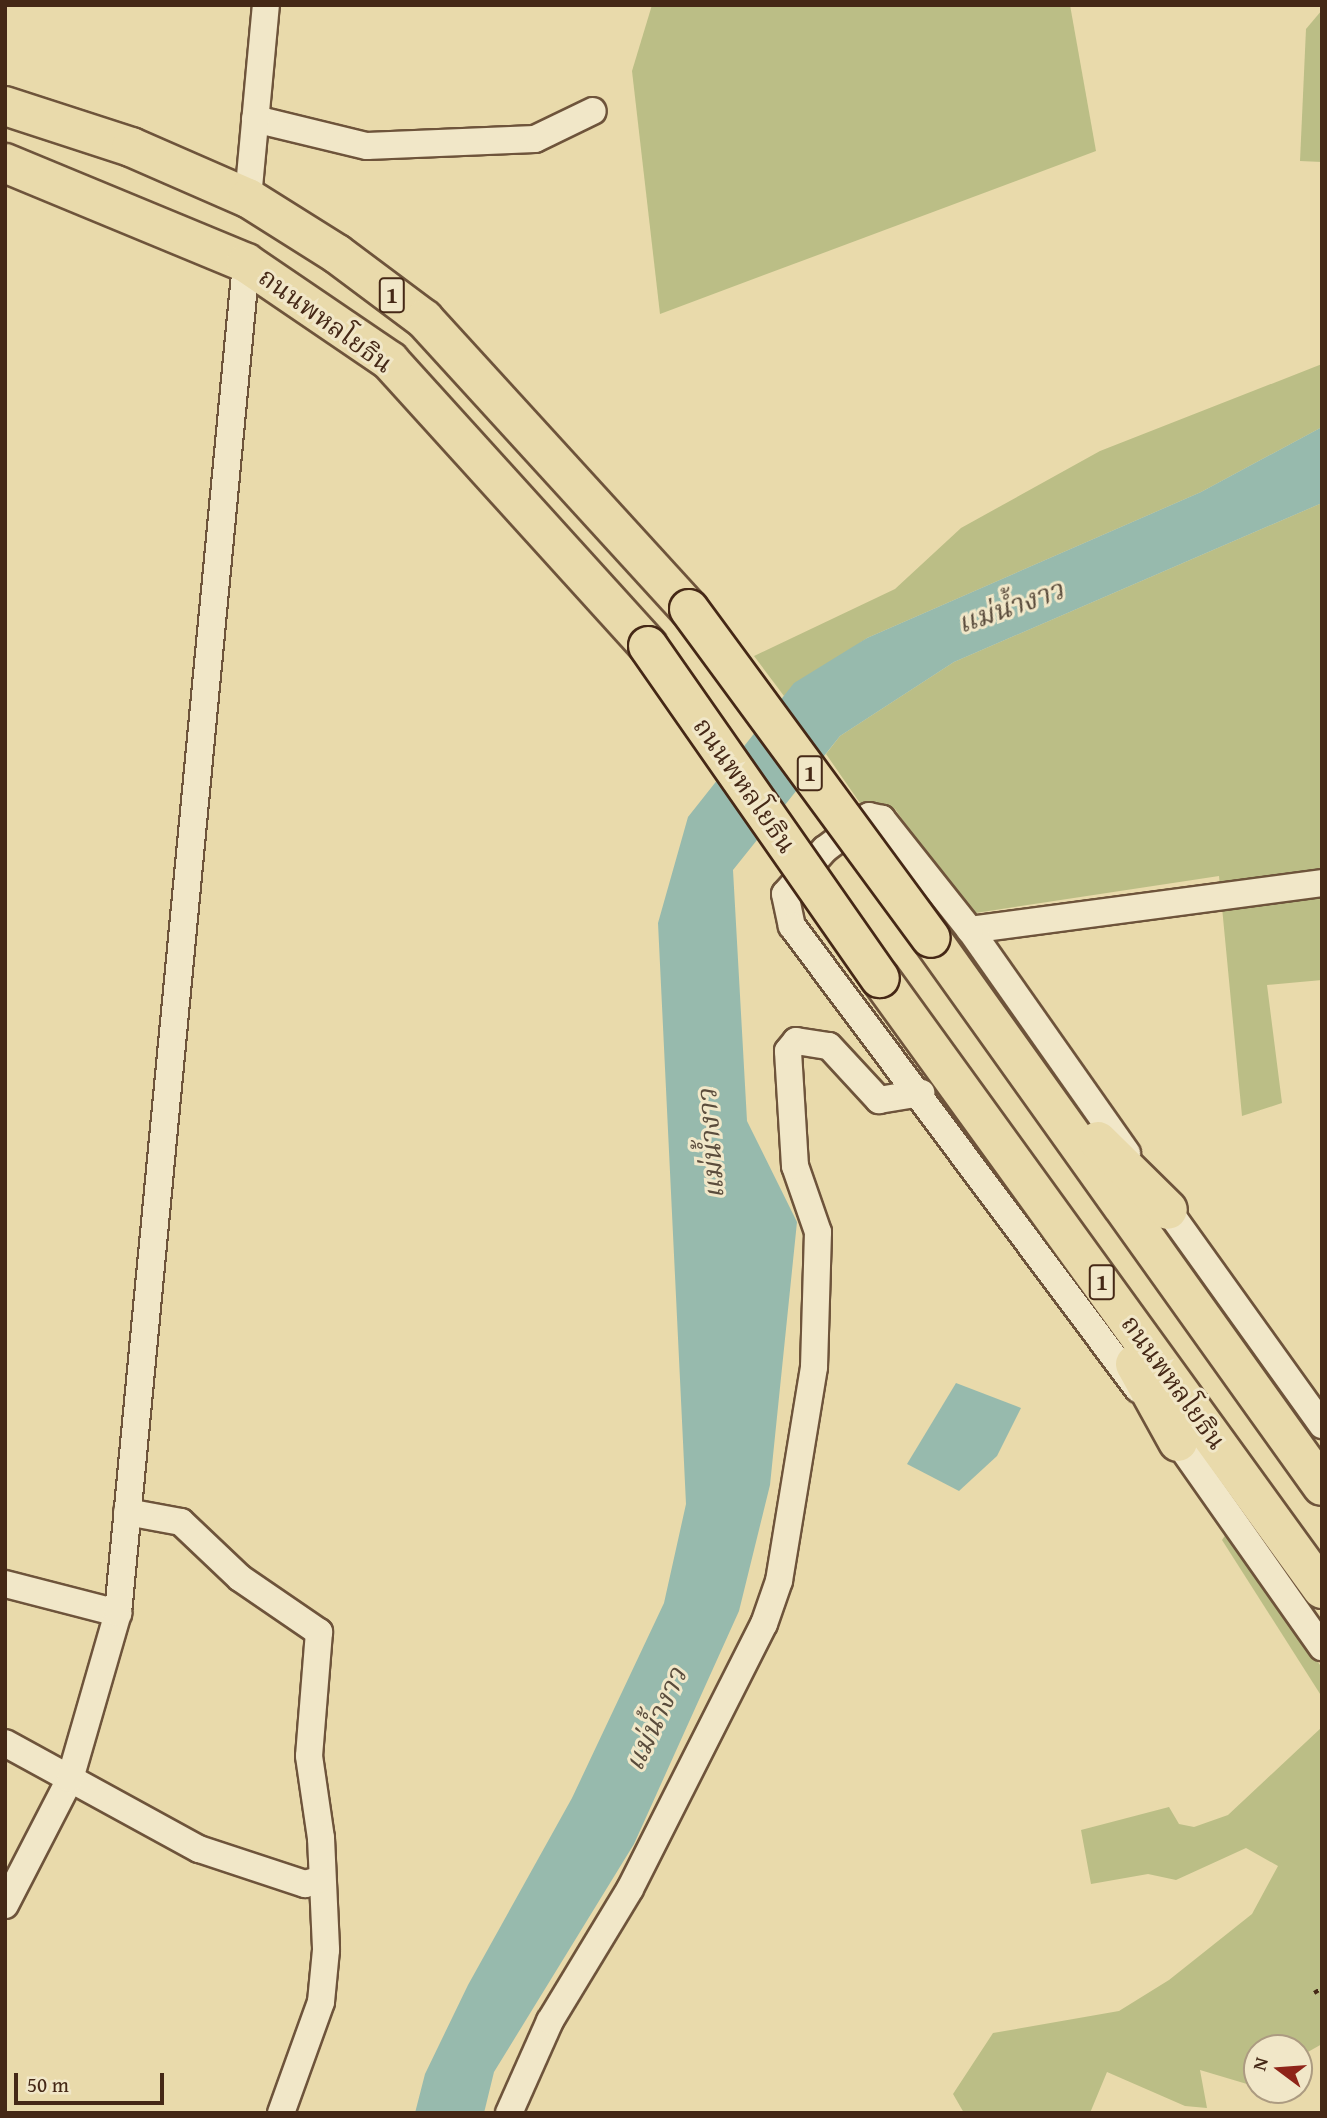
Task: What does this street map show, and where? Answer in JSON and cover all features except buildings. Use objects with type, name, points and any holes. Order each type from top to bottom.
[{"type":"highway","name":"1","points":[[5,106],[131,147],[248,198],[424,319],[689,609],[931,938],[1322,1486]]},
{"type":"highway","name":"ถนนพหลโยธิน","points":[[5,163],[246,263],[390,361],[648,646],[880,978],[1322,1589]]},
{"type":"highway","points":[[1024,1069],[1167,1210]]},
{"type":"highway","points":[[1051,1212],[1178,1441]]},
{"type":"street","points":[[248,198],[266,5]]},
{"type":"street","points":[[255,119],[368,146],[535,139],[593,111]]},
{"type":"street","points":[[5,1905],[70,1779],[118,1612],[246,263]]},
{"type":"street","points":[[1322,1425],[970,930],[882,819],[869,816],[825,849],[785,894],[792,926],[921,1093],[1178,1441],[1322,1647]]},
{"type":"street","points":[[970,930],[1322,883]]},
{"type":"street","points":[[509,2113],[550,2021],[630,1889],[765,1624],[779,1581],[814,1367],[818,1232],[795,1166],[788,1051],[796,1041],[828,1046],[879,1100],[921,1093]]},
{"type":"street","points":[[127,1512],[181,1522],[240,1578],[319,1632],[309,1756],[321,1838],[319,1880],[326,1950],[321,2001],[281,2113]]},
{"type":"street","points":[[5,1584],[118,1612]]},
{"type":"street","points":[[5,1743],[199,1849],[305,1884],[319,1880]]},
{"type":"path","points":[[1314,1993],[1322,1988]]},
{"type":"green space","points":[[652,5],[1070,5],[1096,151],[660,314],[632,71]]},
{"type":"green space","points":[[1322,10],[1322,162],[1300,161],[1306,29]]},
{"type":"green space","points":[[1322,364],[1322,427],[1201,492],[867,638],[784,696],[754,656],[895,589],[961,528],[1100,451]]},
{"type":"green space","points":[[1322,503],[1322,980],[1267,985],[1282,1103],[1242,1116],[1219,876],[969,914],[895,809],[860,803],[826,754],[840,736],[954,662]]},
{"type":"green space","points":[[1229,1530],[1322,1668],[1322,1697],[1222,1540]]},
{"type":"green space","points":[[1322,1727],[1322,2044],[1313,2049],[1313,2034],[1243,2034],[1243,2083],[1200,2070],[1207,2108],[1185,2106],[1107,2072],[1090,2113],[964,2113],[953,2094],[993,2033],[1119,2011],[1169,1980],[1252,1914],[1278,1866],[1246,1848],[1176,1880],[1148,1874],[1091,1884],[1081,1830],[1169,1807],[1179,1824],[1194,1827],[1228,1815]]},
{"type":"water","name":"แม่น้ำงาว","points":[[1322,427],[1322,503],[954,662],[840,736],[733,870],[747,1121],[797,1222],[770,1485],[739,1611],[634,1844],[494,2072],[484,2113],[415,2113],[425,2074],[468,1985],[572,1798],[664,1603],[686,1504],[658,923],[688,817],[794,683],[867,638],[1201,492]]},
{"type":"water","points":[[956,1383],[1021,1408],[997,1456],[959,1491],[907,1464]]}]
